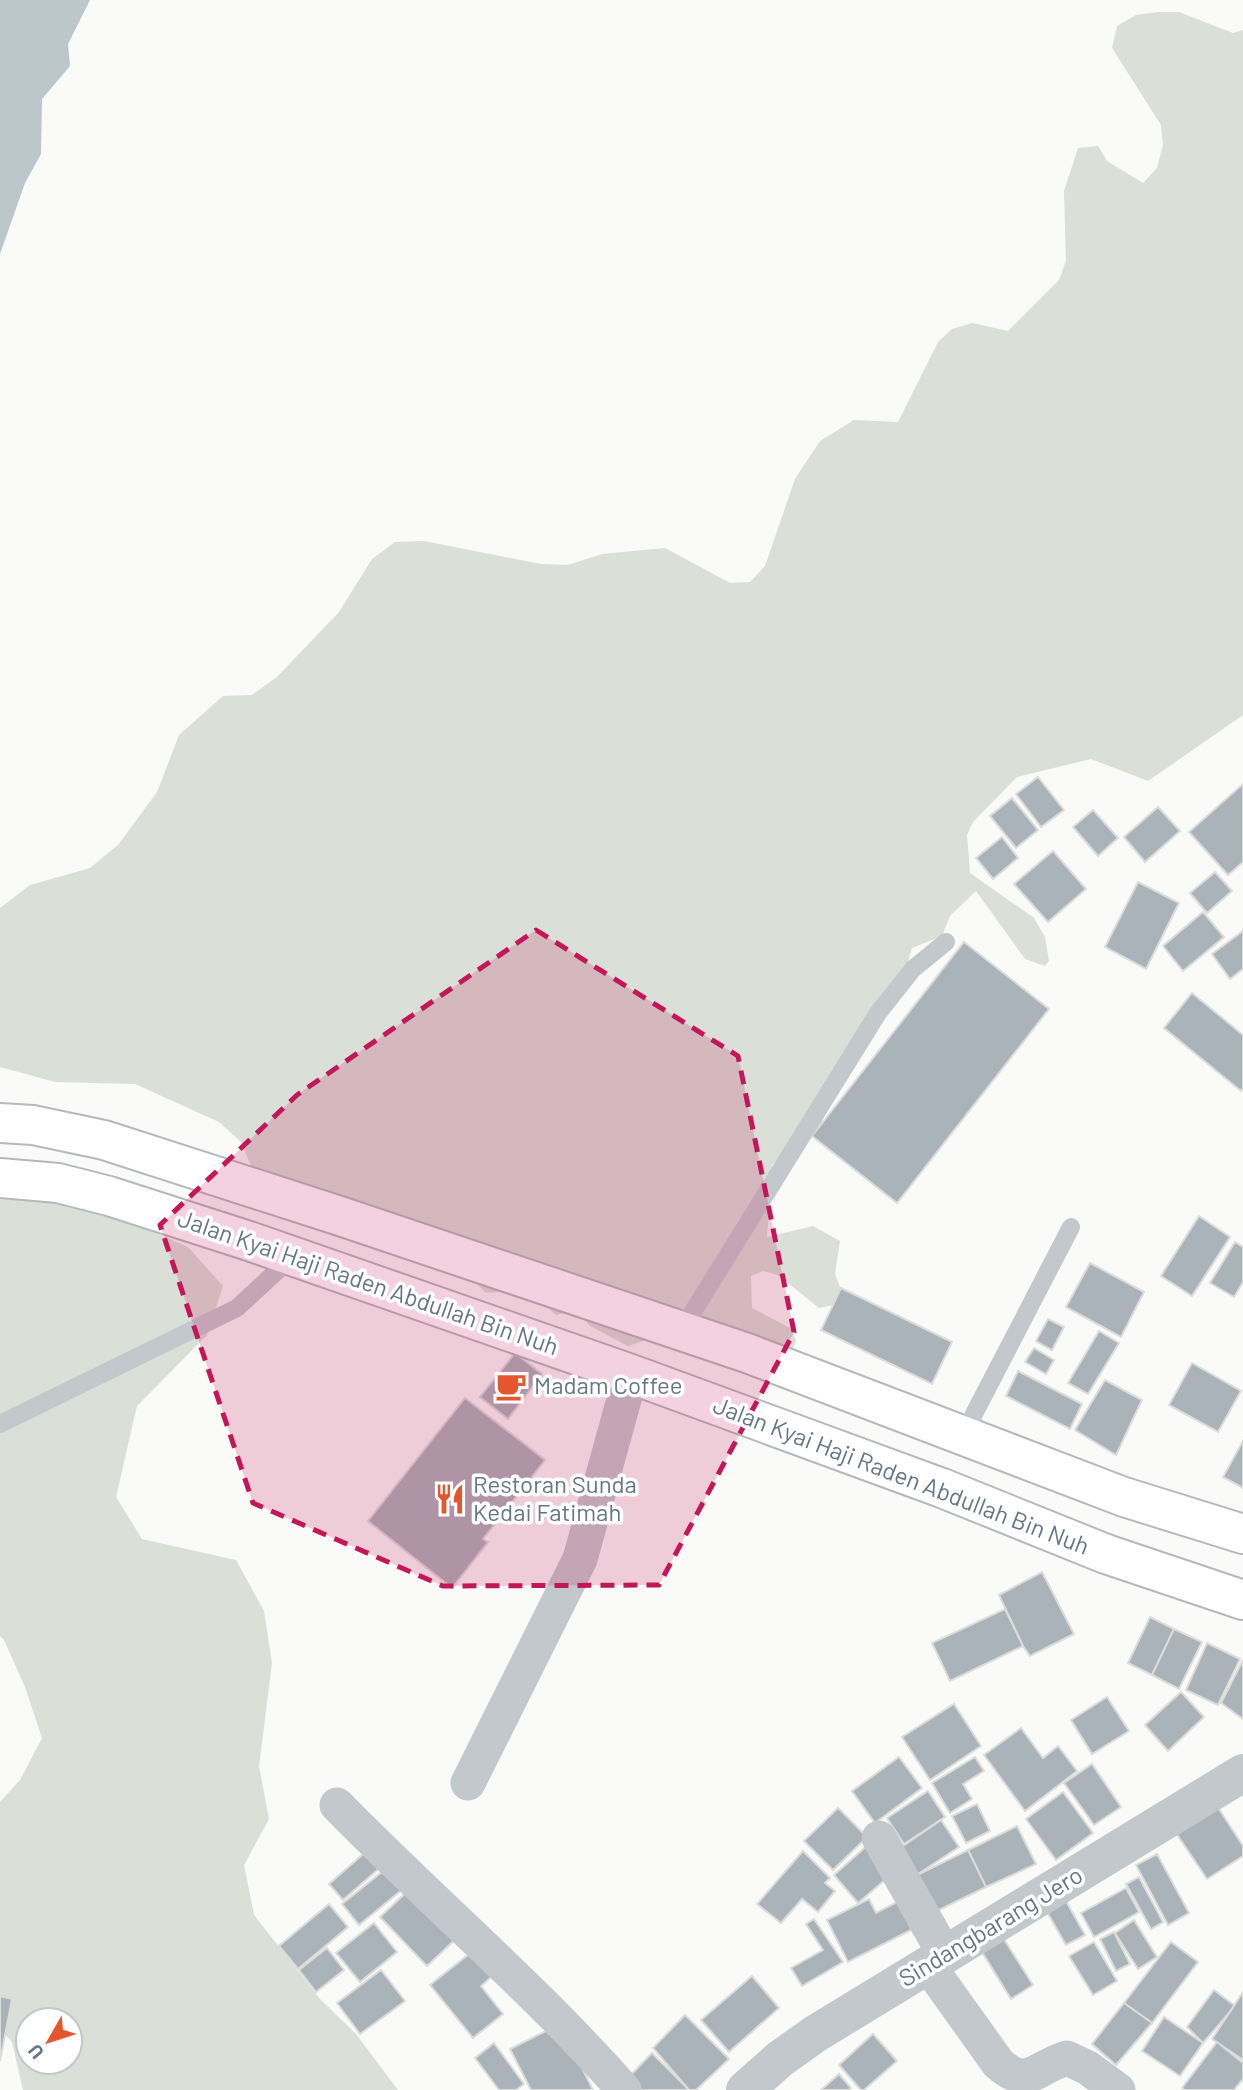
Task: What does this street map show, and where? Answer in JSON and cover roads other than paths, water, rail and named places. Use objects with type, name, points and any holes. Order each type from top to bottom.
[{"type":"highway","points":[[0,1124],[33,1125],[104,1140],[340,1216],[681,1331],[1125,1497],[1243,1534]]},
{"type":"highway","name":"Jalan Kyai Haji Raden Abdullah Bin Nuh","points":[[0,1178],[48,1181],[109,1196],[293,1256],[631,1374],[942,1488],[1106,1554],[1243,1600]]},
{"type":"street","points":[[468,1783],[580,1559],[631,1374]]},
{"type":"street","name":"Sindangbarang Jero","points":[[745,2090],[780,2059],[815,2034],[1243,1773]]},
{"type":"street","points":[[337,1805],[577,2036],[624,2090]]},
{"type":"street","points":[[879,1838],[937,1960],[998,2063],[1009,2075],[1017,2079],[1027,2079],[1055,2062],[1068,2058],[1088,2068],[1118,2090]]},
{"type":"lane","points":[[681,1331],[878,1013],[913,969],[946,943]]},
{"type":"lane","points":[[966,1436],[974,1414],[1071,1227]]},
{"type":"lane","points":[[0,1424],[237,1308],[293,1256]]},
{"type":"place","name":"Madam Coffee","points":[[511,1386]]},
{"type":"place","name":"Restoran Sunda Kedai Fatimah","points":[[450,1499]]}]
